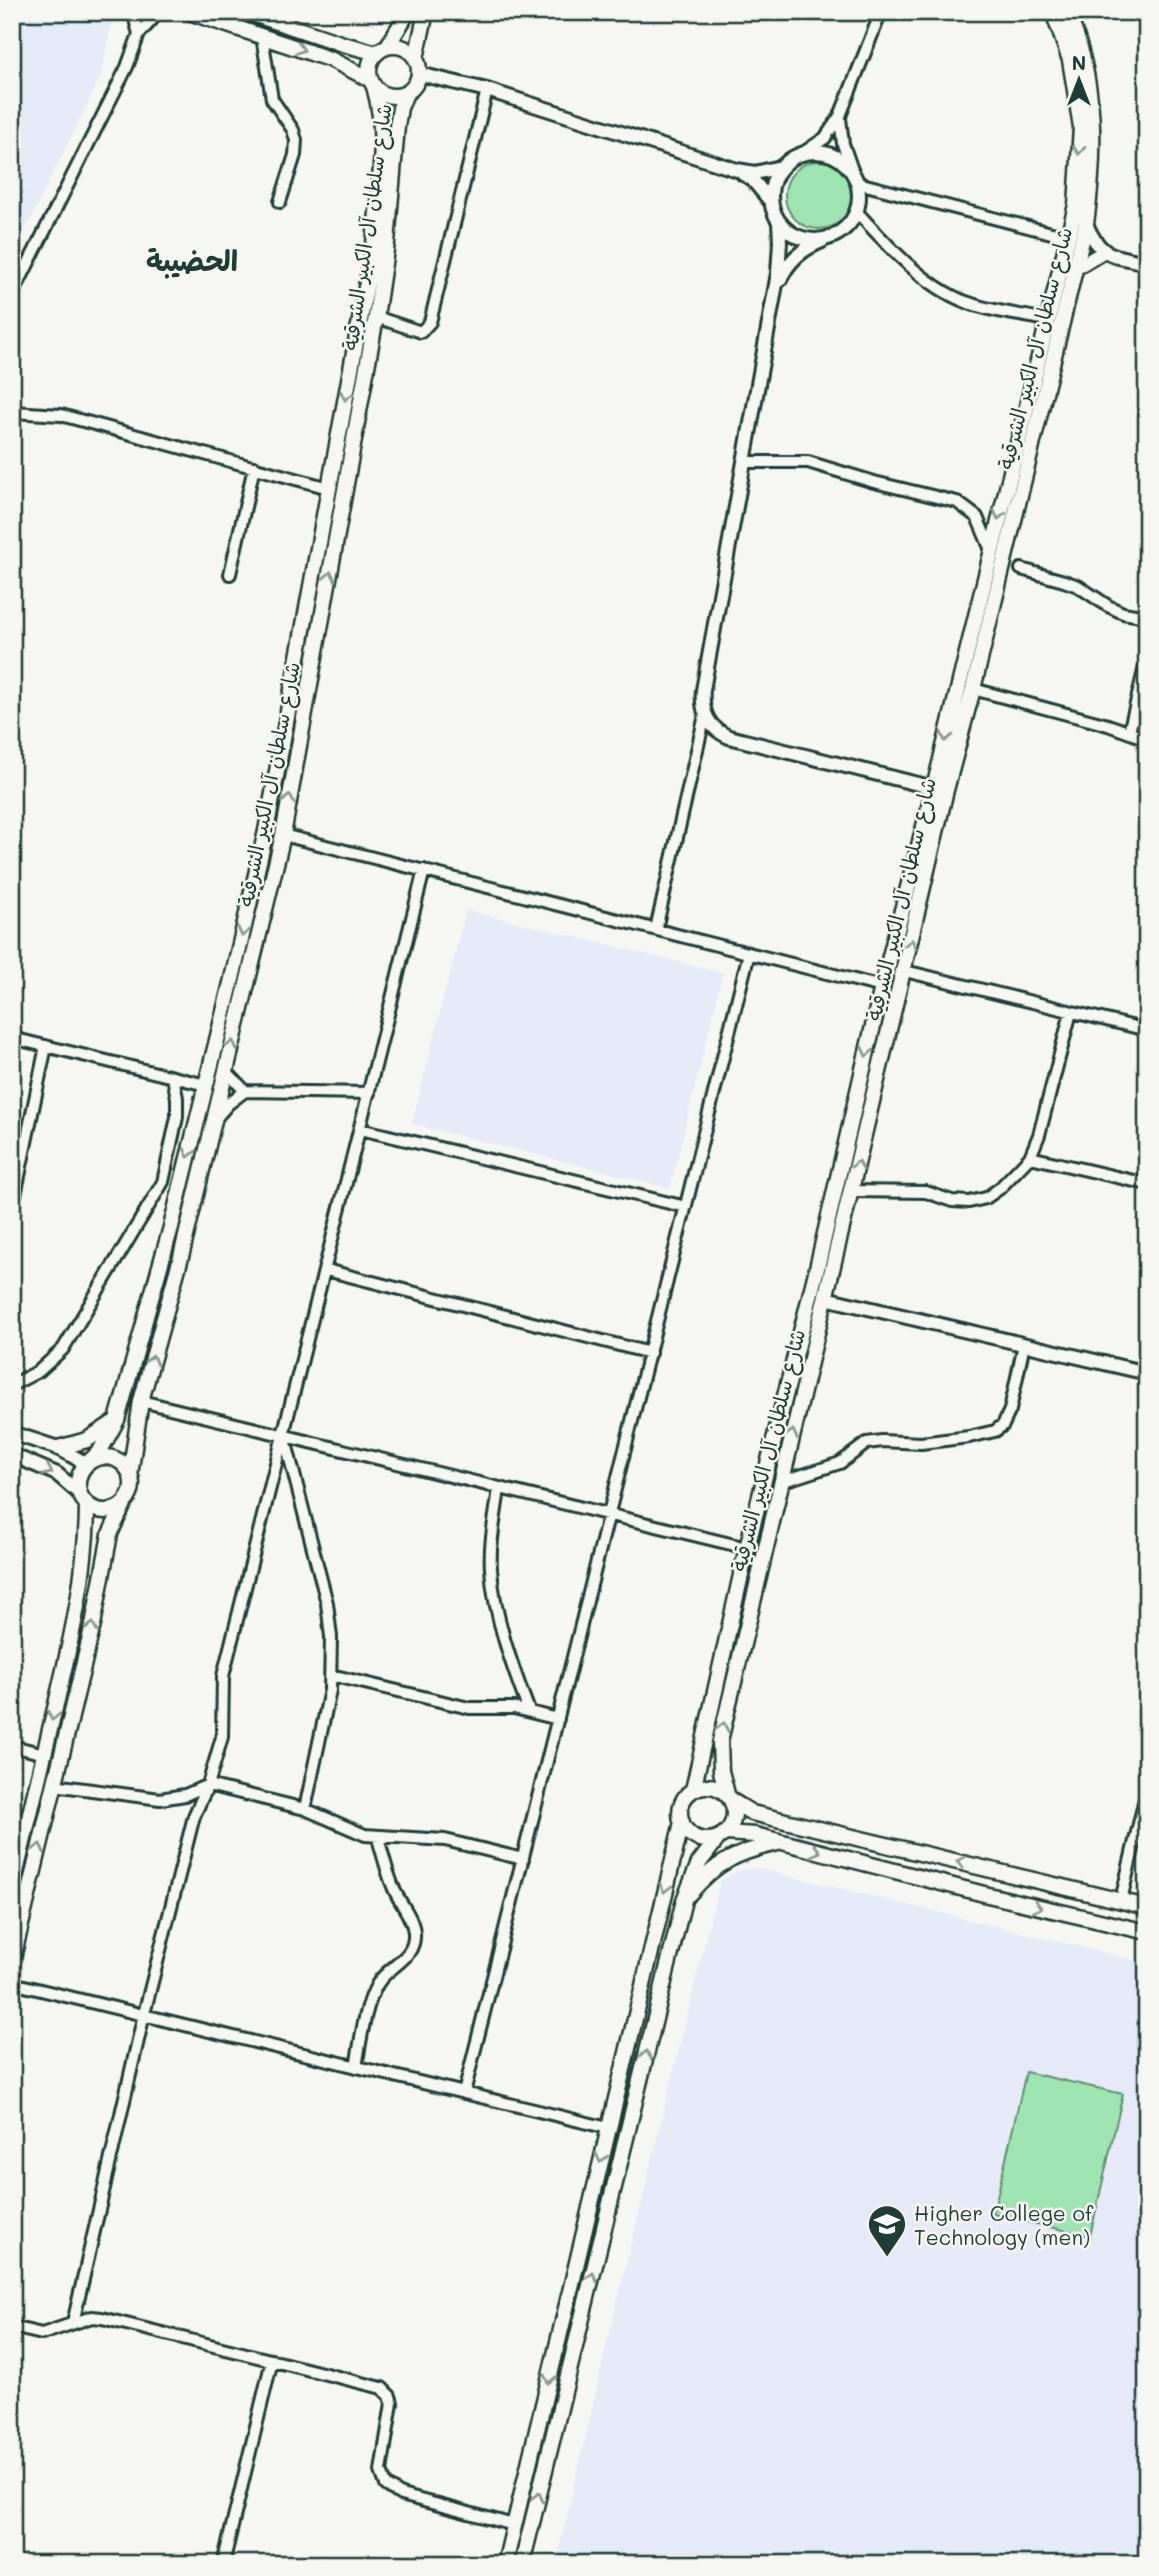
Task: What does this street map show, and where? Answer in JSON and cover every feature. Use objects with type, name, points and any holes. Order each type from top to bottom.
[{"type":"main road","points":[[189,12],[332,60],[389,95],[406,93],[412,88],[419,74],[416,58],[426,12]]},
{"type":"main road","points":[[247,12],[343,44],[382,50],[400,47],[416,58]]},
{"type":"main road","points":[[373,83],[370,65],[408,12]]},
{"type":"main road","name":"شارع سلطان آل الكبير الشرقية","points":[[693,1790],[747,1548],[817,1268],[882,986],[934,788],[1076,205],[1081,127],[1070,60],[1053,12]]},
{"type":"main road","name":"شارع سلطان آل الكبير الشرقية","points":[[729,1798],[721,1770],[720,1741],[946,790],[1086,224],[1094,159],[1094,128],[1084,59],[1067,12]]},
{"type":"main road","name":"شارع سلطان آل الكبير الشرقية","points":[[87,1464],[100,1451],[117,1420],[171,1227],[266,831],[374,244],[382,124],[373,83]]},
{"type":"main road","name":"شارع سلطان آل الكبير الشرقية","points":[[130,1475],[141,1402],[181,1257],[283,835],[376,317],[387,243],[397,126],[406,93]]},
{"type":"main road","points":[[58,1448],[87,1440],[117,1420]]},
{"type":"main road","points":[[12,1889],[83,1572],[87,1536],[79,1478],[87,1464],[102,1458],[114,1459],[123,1465],[130,1475],[132,1487],[110,1534],[93,1625],[12,1962]]},
{"type":"main road","points":[[83,1499],[93,1508],[106,1511],[124,1504]]},
{"type":"main road","points":[[505,2564],[682,1822],[681,1804],[693,1790],[710,1786],[752,1813],[1147,1907]]},
{"type":"main road","points":[[522,2564],[684,1900],[699,1863],[734,1818],[729,1798]]},
{"type":"main road","points":[[682,1822],[693,1836],[710,1840],[722,1836],[755,1835],[988,1895],[1147,1932]]},
{"type":"main road","points":[[684,1900],[705,1876],[724,1860],[745,1851],[783,1842]]},
{"type":"street","points":[[133,12],[139,34]]},
{"type":"street","points":[[12,296],[127,67],[139,34],[159,12]]},
{"type":"street","points":[[771,202],[774,178],[781,167],[825,138],[840,116],[881,12]]},
{"type":"street","points":[[262,36],[272,99],[296,139],[296,149],[280,202]]},
{"type":"street","points":[[419,74],[487,90],[737,170],[755,173],[781,167]]},
{"type":"street","points":[[376,317],[421,332],[430,322],[487,90]]},
{"type":"street","points":[[774,296],[790,264],[800,254],[844,229],[857,212],[860,197],[858,183],[843,144],[840,116]]},
{"type":"street","points":[[803,153],[821,152],[838,158],[852,170]]},
{"type":"street","points":[[737,170],[752,179],[771,202],[779,222],[780,257],[702,701],[705,715],[718,732],[729,737],[934,788]]},
{"type":"street","points":[[858,183],[1068,237]]},
{"type":"street","points":[[857,212],[889,248],[954,297],[982,307],[1046,320]]},
{"type":"street","points":[[779,222],[791,234],[808,240],[825,240]]},
{"type":"street","points":[[1086,224],[1103,252],[1147,264]]},
{"type":"street","points":[[1076,268],[1103,252]]},
{"type":"street","points":[[12,412],[61,415],[329,488]]},
{"type":"street","points":[[744,461],[808,462],[874,482],[957,502],[977,517],[991,550]]},
{"type":"street","points":[[230,574],[254,467]]},
{"type":"street","points":[[1021,569],[1071,583],[1123,613],[1147,617]]},
{"type":"street","points":[[1129,732],[1147,659]]},
{"type":"street","points":[[973,689],[1147,739]]},
{"type":"street","points":[[656,929],[705,715]]},
{"type":"street","points":[[283,835],[882,986]]},
{"type":"street","points":[[73,2323],[144,2014],[194,1816],[208,1785],[222,1737],[223,1676],[424,870]]},
{"type":"street","points":[[464,2093],[749,953]]},
{"type":"street","points":[[905,971],[1147,1030]]},
{"type":"street","points":[[851,1191],[926,1192],[952,1201],[969,1202],[986,1198],[1000,1188],[1030,1157],[1039,1135],[1070,1012]]},
{"type":"street","points":[[12,1038],[206,1085]]},
{"type":"street","points":[[12,1210],[46,1046]]},
{"type":"street","points":[[226,1070],[245,1091]]},
{"type":"street","points":[[12,1385],[39,1371],[63,1349],[163,1182],[178,1108],[173,1077]]},
{"type":"street","points":[[215,1120],[228,1104],[245,1091],[369,1093]]},
{"type":"street","points":[[360,1129],[686,1207]]},
{"type":"street","points":[[1030,1157],[1147,1184]]},
{"type":"street","points":[[326,1270],[650,1353]]},
{"type":"street","points":[[825,1298],[1147,1373]]},
{"type":"street","points":[[781,1482],[840,1464],[867,1443],[921,1443],[995,1431],[1003,1425],[1010,1410],[1024,1344]]},
{"type":"street","points":[[141,1402],[747,1548]]},
{"type":"street","points":[[12,1433],[58,1448],[87,1464]]},
{"type":"street","points":[[284,1436],[327,1603],[331,1637],[328,1706],[305,1809]]},
{"type":"street","points":[[12,1455],[57,1474],[83,1499]]},
{"type":"street","points":[[499,1488],[492,1548],[493,1588],[513,1665],[529,1711]]},
{"type":"street","points":[[331,1675],[470,1708],[514,1708],[558,1719]]},
{"type":"street","points":[[12,1746],[44,1754]]},
{"type":"street","points":[[54,1785],[160,1798],[185,1795],[208,1785],[305,1809],[353,1831],[378,1838],[422,1837],[444,1840],[523,1859]]},
{"type":"street","points":[[1121,1900],[1147,1790]]},
{"type":"street","points":[[356,2067],[375,1988],[380,1980],[406,1957],[414,1937],[412,1923],[393,1888],[378,1838]]},
{"type":"street","points":[[12,1983],[608,2128]]},
{"type":"street","points":[[12,2327],[42,2334],[92,2317],[102,2318],[382,2388],[390,2396],[392,2409],[381,2471],[386,2486],[394,2492],[514,2525]]},
{"type":"street","points":[[223,2564],[272,2360]]},
{"type":"shaded area","points":[[12,12],[81,12],[112,18],[101,76],[12,257]]},
{"type":"shaded area","points":[[466,910],[723,973],[670,1188],[412,1124]]},
{"type":"shaded area","name":"Higher College of Technology (men)","points":[[756,1868],[1147,1963],[1147,2564],[556,2564],[720,1881],[738,1871]]},
{"type":"green space","points":[[819,161],[832,164],[843,171],[850,182],[853,195],[850,208],[843,219],[832,226],[819,229],[806,226],[795,219],[788,208],[785,195],[788,182],[795,171],[806,164]]},
{"type":"green space","points":[[1026,2072],[1123,2094],[1090,2236],[993,2214]]},
{"type":"place","name":"Higher College of Technology (men)","points":[[887,2258]]},
{"type":"district","name":"الحضيبة","points":[[192,260]]}]
